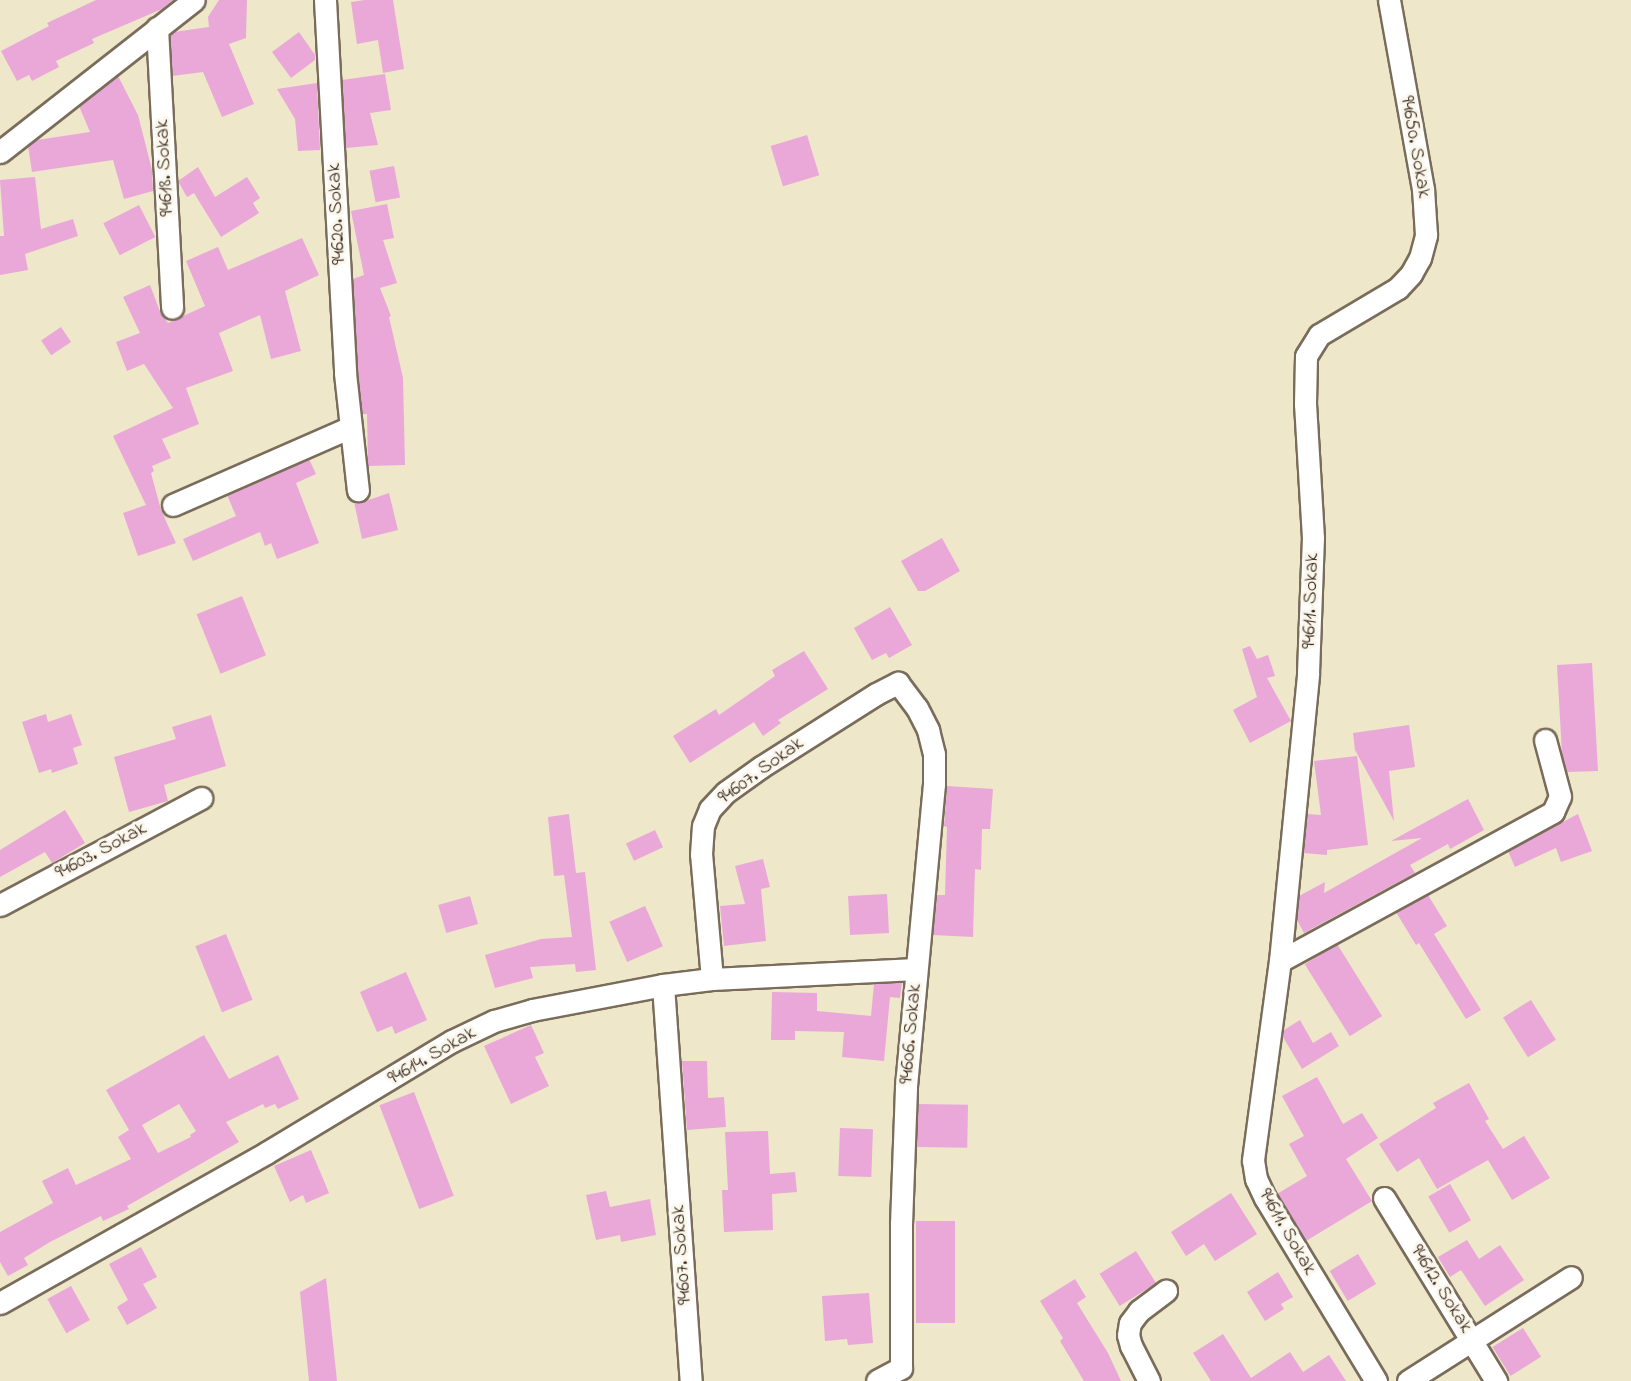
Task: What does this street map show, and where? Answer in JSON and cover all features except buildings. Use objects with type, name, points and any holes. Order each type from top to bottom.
[{"type":"street","points":[[0,152],[194,0]]},
{"type":"street","name":"94620. Sokak","points":[[325,0],[351,427],[358,489]]},
{"type":"street","name":"94650. Sokak","points":[[1389,0],[1426,215],[1426,235],[1420,258],[1411,274],[1398,288]]},
{"type":"street","name":"94618. Sokak","points":[[157,28],[172,308]]},
{"type":"street","name":"94611. Sokak","points":[[1376,1381],[1276,1218],[1256,1179],[1253,1160],[1280,961],[1308,673],[1313,538],[1305,404],[1306,356],[1319,335],[1398,288]]},
{"type":"street","points":[[173,504],[351,427]]},
{"type":"street","name":"94606. Sokak","points":[[877,1381],[905,1374],[903,1147],[916,969],[931,834],[934,754],[928,730],[917,708],[898,683]]},
{"type":"street","name":"94607. Sokak","points":[[712,979],[701,854],[703,826],[710,809],[726,792],[761,767],[876,694],[898,683]]},
{"type":"street","points":[[1280,961],[1553,812],[1558,806],[1560,796],[1545,740]]},
{"type":"street","name":"94603. Sokak","points":[[0,905],[201,798]]},
{"type":"street","name":"94614. Sokak","points":[[0,1303],[267,1153],[470,1032],[532,1010],[663,985],[712,979],[916,969]]},
{"type":"street","name":"94607. Sokak","points":[[663,985],[691,1381]]},
{"type":"street","name":"94612. Sokak","points":[[1384,1198],[1496,1381]]},
{"type":"street","points":[[1408,1381],[1571,1277]]},
{"type":"street","points":[[1149,1381],[1131,1346],[1128,1335],[1130,1323],[1139,1311],[1166,1291]]}]
